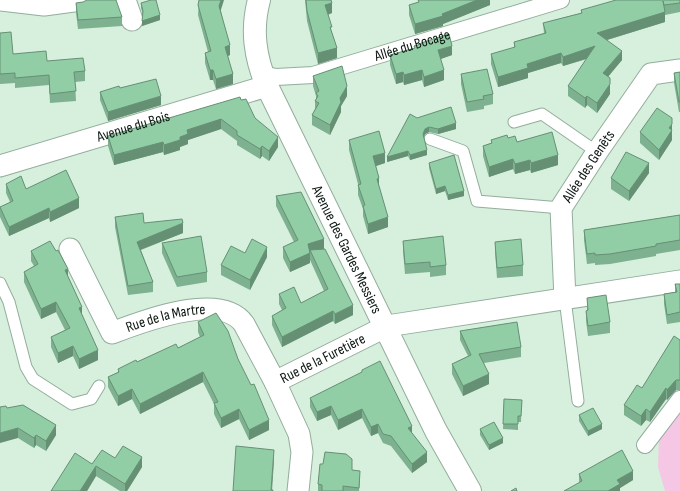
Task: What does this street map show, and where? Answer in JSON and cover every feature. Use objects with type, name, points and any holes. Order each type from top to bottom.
[{"type":"street","points":[[0,0],[44,5],[81,0]]},
{"type":"street","points":[[125,0],[132,20]]},
{"type":"street","name":"Avenue des Gardes Messiers","points":[[259,0],[254,25],[254,36],[264,80],[387,326],[436,431],[470,491]]},
{"type":"street","name":"Allée du Bocage","points":[[264,80],[276,77],[313,75],[561,0]]},
{"type":"street","name":"Allée des Genêts","points":[[565,299],[561,208],[597,152],[651,74],[680,70]]},
{"type":"street","name":"Avenue du Bois","points":[[0,166],[264,80]]},
{"type":"street","name":"Rue de la Martre","points":[[70,249],[112,333],[165,315],[216,309],[232,313],[239,317],[244,324],[275,382]]},
{"type":"street","points":[[387,326],[680,281]]},
{"type":"street","name":"Rue de la Furetière","points":[[298,491],[302,452],[299,434],[275,382],[387,326]]},
{"type":"street","points":[[645,445],[680,399]]},
{"type":"lane","points":[[514,122],[542,114],[597,152]]},
{"type":"lane","points":[[430,139],[463,151],[477,201],[561,208]]},
{"type":"lane","points":[[0,283],[9,302],[26,367],[33,379],[72,404],[91,399],[99,386]]},
{"type":"lane","points":[[565,299],[578,401]]},
{"type":"shaded area","points":[[680,409],[680,491],[665,491],[658,467],[659,437]]},
{"type":"building","points":[[87,0],[116,0],[122,17],[78,20],[76,3]]},
{"type":"building","points":[[156,0],[160,15],[142,21],[143,11],[141,3]]},
{"type":"building","points":[[199,0],[221,0],[219,6],[230,45],[225,47],[233,74],[216,79],[213,70],[210,70],[205,53],[211,51],[198,5]]},
{"type":"building","points":[[306,0],[331,0],[332,3],[325,5],[337,48],[318,53],[307,11]]},
{"type":"building","points":[[418,0],[477,0],[442,14],[443,16],[415,24],[409,5],[419,2]]},
{"type":"building","points":[[616,0],[680,0],[680,3],[664,5],[663,1],[665,12],[597,33],[622,51],[603,73],[610,78],[610,84],[597,103],[587,96],[585,98],[568,86],[595,46],[563,57],[561,53],[527,64],[528,68],[498,77],[491,54],[515,47],[514,42],[546,33],[543,23],[582,13],[581,10]]},
{"type":"building","points":[[11,32],[13,54],[46,51],[47,61],[83,58],[85,71],[74,72],[76,91],[50,94],[49,75],[15,78],[15,73],[0,74],[0,33]]},
{"type":"building","points":[[449,34],[452,46],[438,50],[444,70],[424,77],[422,70],[404,75],[403,72],[396,74],[390,55],[415,48],[414,46],[421,43]]},
{"type":"building","points":[[342,66],[347,86],[340,98],[341,102],[330,125],[312,115],[319,103],[315,101],[318,96],[316,93],[319,91],[313,76]]},
{"type":"building","points":[[487,69],[493,94],[483,96],[484,99],[467,102],[461,74]]},
{"type":"building","points":[[680,72],[680,102],[679,102],[674,73]]},
{"type":"building","points":[[156,79],[161,96],[108,112],[100,92],[119,86],[120,88]]},
{"type":"building","points":[[240,97],[241,100],[246,99],[255,118],[278,137],[269,151],[262,146],[260,149],[237,135],[237,131],[221,119],[187,130],[188,134],[180,137],[180,140],[164,145],[163,142],[114,155],[108,136]]},
{"type":"building","points":[[451,107],[456,123],[438,129],[429,127],[425,129],[423,134],[427,150],[410,155],[408,151],[387,157],[410,114],[417,118]]},
{"type":"building","points":[[657,108],[672,118],[672,124],[669,128],[672,130],[659,150],[640,132]]},
{"type":"building","points":[[379,131],[385,153],[373,156],[379,178],[377,179],[388,217],[368,224],[363,206],[365,205],[358,185],[361,184],[349,140]]},
{"type":"building","points":[[552,132],[558,155],[531,163],[530,160],[515,164],[513,159],[489,167],[483,146],[492,143],[491,140],[507,135],[508,138],[515,136],[517,142]]},
{"type":"building","points":[[626,152],[649,163],[629,191],[611,178]]},
{"type":"building","points":[[454,155],[464,191],[448,195],[445,186],[436,189],[429,163]]},
{"type":"building","points":[[66,170],[79,198],[50,212],[49,208],[9,227],[0,207],[13,201],[6,184],[21,176],[26,189]]},
{"type":"building","points":[[301,192],[324,239],[308,244],[310,253],[290,262],[283,247],[298,240],[276,196]]},
{"type":"building","points":[[143,213],[144,223],[182,219],[183,223],[137,242],[153,282],[128,286],[115,217]]},
{"type":"building","points":[[680,215],[680,240],[610,254],[587,254],[584,230]]},
{"type":"building","points":[[201,236],[207,272],[177,277],[162,243]]},
{"type":"building","points":[[443,236],[446,265],[430,267],[430,262],[405,264],[403,241]]},
{"type":"building","points":[[252,239],[267,247],[250,280],[221,265],[231,246],[245,253]]},
{"type":"building","points":[[521,239],[523,265],[497,268],[495,242]]},
{"type":"building","points":[[50,241],[56,251],[58,250],[68,269],[65,270],[82,307],[79,308],[98,350],[79,359],[73,346],[58,353],[51,337],[70,328],[56,302],[41,309],[24,272],[38,264],[31,251]]},
{"type":"building","points":[[325,249],[353,305],[335,314],[333,311],[282,337],[272,316],[286,308],[279,294],[294,287],[301,303],[328,289],[310,250]]},
{"type":"building","points":[[675,284],[680,284],[680,312],[667,315],[664,294],[677,292]]},
{"type":"building","points":[[606,295],[610,322],[588,326],[586,311],[588,310],[587,298]]},
{"type":"building","points":[[216,313],[228,331],[238,359],[251,385],[254,384],[269,420],[249,430],[239,409],[221,418],[214,403],[218,402],[203,372],[140,404],[132,389],[118,396],[108,377],[119,372],[118,369],[136,360],[137,362],[176,344],[178,348],[204,335],[198,322]]},
{"type":"building","points":[[517,322],[521,347],[479,354],[489,374],[463,386],[452,364],[471,355],[460,331]]},
{"type":"building","points":[[674,336],[680,340],[680,380],[676,380],[667,390],[666,388],[650,412],[646,409],[641,416],[624,405],[637,385],[642,388]]},
{"type":"building","points":[[380,361],[412,426],[408,428],[427,452],[412,464],[391,436],[383,434],[378,424],[371,427],[362,409],[338,420],[331,406],[317,412],[310,398],[362,372],[362,370]]},
{"type":"building","points":[[504,399],[522,400],[521,416],[518,416],[518,424],[503,424]]},
{"type":"building","points":[[23,405],[56,425],[46,441],[36,435],[34,438],[18,428],[0,433],[0,407],[6,406],[7,408]]},
{"type":"building","points":[[593,408],[602,424],[588,431],[579,415]]},
{"type":"building","points":[[494,422],[503,438],[489,445],[480,429]]},
{"type":"building","points":[[123,446],[142,457],[125,484],[96,466],[80,491],[51,491],[75,453],[92,464],[102,450],[115,458]]},
{"type":"building","points":[[236,446],[274,450],[271,490],[273,491],[233,491]]},
{"type":"building","points":[[622,450],[633,471],[617,480],[620,484],[608,491],[564,491],[582,481],[579,474]]},
{"type":"building","points":[[325,452],[346,454],[352,459],[352,470],[360,471],[359,488],[343,486],[343,491],[322,491],[322,485],[318,484],[320,464],[323,464]]}]
